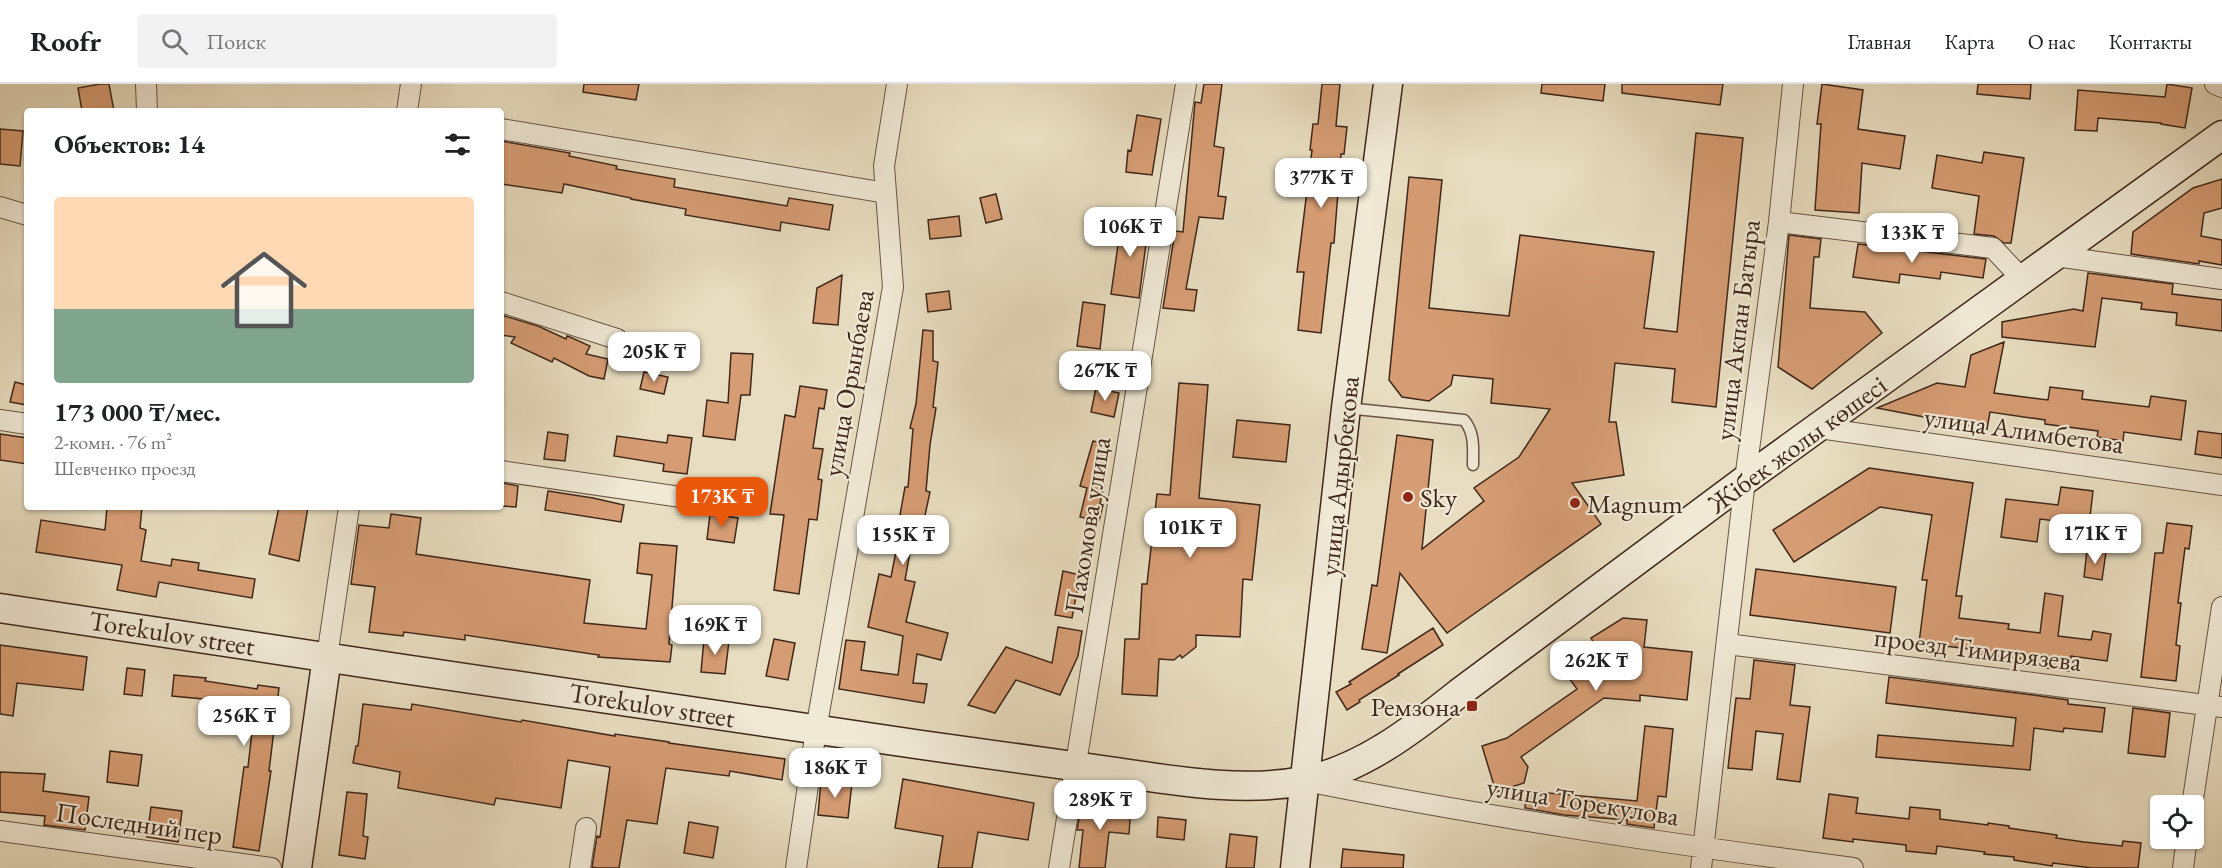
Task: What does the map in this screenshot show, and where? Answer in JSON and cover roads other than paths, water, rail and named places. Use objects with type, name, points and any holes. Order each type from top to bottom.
[{"type":"main road","name":"улица Адырбекова","points":[[1295,868],[1346,408],[1388,84]]},
{"type":"main road","name":"Жібек жолы көшесі","points":[[1306,780],[1338,770],[1396,741],[1745,480],[2222,135]]},
{"type":"main road","name":"Torekulov street","points":[[0,608],[816,730],[1150,777],[1232,785],[1265,785],[1306,780]]},
{"type":"main road","points":[[297,868],[327,657]]},
{"type":"street","points":[[146,84],[147,108]]},
{"type":"street","points":[[407,108],[411,84]]},
{"type":"street","name":"улица Орынбаева","points":[[796,868],[816,730],[893,287],[884,166],[897,84]]},
{"type":"street","name":"Пахомова улица","points":[[1059,868],[1186,84]]},
{"type":"street","name":"улица Акпан Батыра","points":[[1701,868],[1745,480],[1779,222],[1793,84]]},
{"type":"street","points":[[2215,84],[2222,87]]},
{"type":"street","points":[[504,129],[886,193]]},
{"type":"street","points":[[0,207],[24,214]]},
{"type":"street","points":[[1779,222],[1993,248],[2023,280]]},
{"type":"street","points":[[2055,256],[2222,279]]},
{"type":"street","points":[[504,303],[617,339]]},
{"type":"street","points":[[0,420],[24,424]]},
{"type":"street","name":"улица Алимбетова","points":[[1819,428],[2222,485]]},
{"type":"street","points":[[504,471],[708,501]]},
{"type":"street","points":[[327,657],[349,510]]},
{"type":"street","points":[[2195,795],[2215,706],[2222,607]]},
{"type":"street","name":"проезд Тимирязева","points":[[1727,644],[2215,706]]},
{"type":"street","name":"улица Торекулова","points":[[1306,780],[1405,800],[1704,848],[1853,868]]},
{"type":"street","points":[[580,868],[586,828]]},
{"type":"street","name":"Последний пер","points":[[0,831],[271,868]]},
{"type":"street","points":[[2182,868],[2185,849]]},
{"type":"lane","points":[[1346,408],[1464,420],[1472,433],[1473,465]]},
{"type":"place","name":"Sky","points":[[1408,497]]},
{"type":"place","name":"Magnum","points":[[1575,503]]},
{"type":"place","name":"Ремзона","points":[[1472,706]]}]
